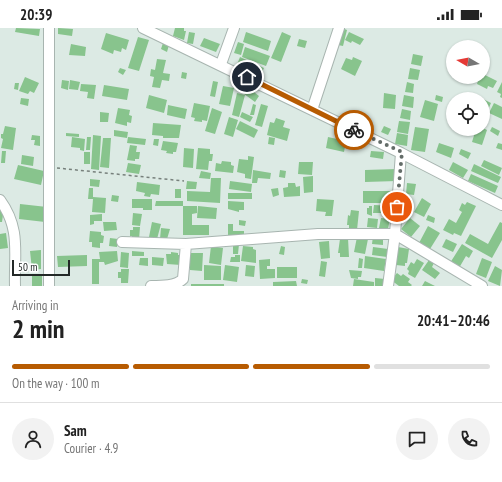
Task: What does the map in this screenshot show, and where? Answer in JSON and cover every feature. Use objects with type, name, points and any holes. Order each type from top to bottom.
[{"type":"street","points":[[48,286],[49,28]]},
{"type":"street","points":[[143,28],[221,64],[312,110],[402,152],[502,205]]},
{"type":"street","points":[[221,64],[234,28]]},
{"type":"street","points":[[312,110],[339,28]]},
{"type":"street","points":[[388,286],[395,234],[402,152]]},
{"type":"street","points":[[0,200],[8,211],[16,239],[15,286]]},
{"type":"street","points":[[122,242],[186,244],[318,234],[395,234],[482,286]]},
{"type":"street","points":[[151,286],[176,285],[180,283],[183,279],[186,244]]},
{"type":"path","points":[[48,167],[184,181]]},
{"type":"building","points":[[16,28],[40,29],[39,36],[15,32]]},
{"type":"building","points":[[58,28],[73,29],[72,36],[58,34]]},
{"type":"building","points":[[175,28],[184,28],[184,31],[186,31],[184,40],[173,36]]},
{"type":"building","points":[[342,28],[347,30],[343,46],[338,45]]},
{"type":"building","points":[[189,32],[195,33],[193,44],[187,43]]},
{"type":"building","points":[[246,32],[271,41],[268,51],[243,42]]},
{"type":"building","points":[[282,32],[291,36],[281,62],[271,58]]},
{"type":"building","points":[[349,32],[364,39],[360,45],[352,41],[351,43],[345,40]]},
{"type":"building","points":[[106,33],[129,40],[126,50],[122,48],[121,52],[114,50],[113,54],[101,49]]},
{"type":"building","points":[[138,37],[149,40],[139,71],[128,68]]},
{"type":"building","points":[[204,38],[220,44],[216,52],[200,46]]},
{"type":"building","points":[[299,39],[307,41],[305,48],[297,46]]},
{"type":"building","points":[[238,42],[244,44],[241,55],[234,53]]},
{"type":"building","points":[[163,43],[169,45],[167,52],[161,49]]},
{"type":"building","points":[[71,44],[86,47],[85,56],[69,55]]},
{"type":"building","points":[[245,47],[270,56],[266,66],[242,57]]},
{"type":"building","points":[[413,54],[423,56],[421,66],[411,64]]},
{"type":"building","points":[[240,57],[264,68],[260,77],[236,67]]},
{"type":"building","points":[[353,57],[362,61],[355,76],[341,69],[346,58],[352,60]]},
{"type":"building","points":[[157,59],[166,60],[163,73],[170,74],[169,81],[162,80],[160,88],[152,87],[154,77],[150,76],[151,69],[155,70]]},
{"type":"building","points":[[120,68],[126,70],[123,75],[118,72]]},
{"type":"building","points":[[410,68],[420,70],[418,80],[408,79]]},
{"type":"building","points":[[182,72],[187,73],[186,79],[181,78]]},
{"type":"building","points":[[25,77],[39,83],[34,93],[30,91],[28,94],[19,91]]},
{"type":"building","points":[[490,78],[497,81],[493,88],[488,86],[487,89],[477,84],[490,84]]},
{"type":"building","points":[[62,80],[69,81],[68,90],[61,88]]},
{"type":"building","points":[[70,80],[80,82],[78,90],[69,89]]},
{"type":"building","points":[[213,81],[218,82],[215,97],[210,96]]},
{"type":"building","points":[[407,82],[414,84],[413,93],[405,92]]},
{"type":"building","points":[[502,82],[502,98],[500,97],[501,94],[497,92]]},
{"type":"building","points":[[15,83],[19,83],[18,90],[14,89]]},
{"type":"building","points":[[81,84],[96,85],[94,99],[87,98],[88,92],[80,91]]},
{"type":"building","points":[[244,84],[259,96],[255,102],[240,91]]},
{"type":"building","points":[[104,85],[129,89],[127,100],[102,96]]},
{"type":"building","points":[[223,86],[234,88],[230,106],[219,104]]},
{"type":"building","points":[[237,93],[245,95],[239,117],[232,115]]},
{"type":"building","points":[[384,93],[396,95],[395,109],[383,108]]},
{"type":"building","points":[[149,95],[167,100],[164,113],[146,108]]},
{"type":"building","points":[[404,95],[414,97],[413,108],[402,106]]},
{"type":"building","points":[[436,95],[443,97],[442,102],[435,100]]},
{"type":"building","points":[[21,98],[29,99],[28,106],[20,104]]},
{"type":"building","points":[[425,100],[438,104],[434,121],[420,117]]},
{"type":"building","points":[[194,103],[210,106],[207,121],[194,121],[195,118],[191,117]]},
{"type":"building","points":[[494,103],[502,107],[502,119],[490,113]]},
{"type":"building","points":[[253,104],[256,105],[254,115],[250,115]]},
{"type":"building","points":[[261,104],[268,106],[262,127],[255,125]]},
{"type":"building","points":[[168,105],[187,109],[185,119],[167,115]]},
{"type":"building","points":[[118,108],[130,110],[129,115],[132,116],[131,123],[127,122],[127,126],[115,123]]},
{"type":"building","points":[[212,108],[222,112],[215,134],[205,131]]},
{"type":"building","points":[[402,109],[411,111],[410,120],[400,118]]},
{"type":"building","points":[[100,112],[109,113],[108,122],[100,122]]},
{"type":"building","points":[[242,112],[253,117],[250,122],[240,117]]},
{"type":"building","points":[[229,117],[238,120],[233,137],[224,134]]},
{"type":"building","points":[[276,118],[285,121],[283,127],[290,129],[287,141],[267,135],[270,122],[274,123]]},
{"type":"building","points":[[240,121],[258,130],[254,138],[236,129]]},
{"type":"building","points":[[399,121],[410,122],[408,134],[397,132]]},
{"type":"building","points":[[153,123],[181,125],[179,138],[163,138],[163,136],[152,135]]},
{"type":"building","points":[[5,126],[16,128],[13,150],[1,148],[3,139],[1,138],[1,134],[3,134]]},
{"type":"building","points":[[384,126],[391,129],[388,135],[381,132]]},
{"type":"building","points":[[415,127],[429,129],[425,152],[411,150]]},
{"type":"building","points":[[492,127],[500,131],[498,136],[490,131]]},
{"type":"building","points":[[114,130],[128,132],[127,138],[114,136]]},
{"type":"building","points":[[66,133],[79,134],[79,137],[66,136]]},
{"type":"building","points":[[397,133],[408,135],[407,146],[395,144]]},
{"type":"building","points":[[32,135],[40,136],[40,146],[34,145],[35,140],[31,140]]},
{"type":"building","points":[[93,135],[101,136],[99,170],[91,169]]},
{"type":"building","points":[[474,136],[485,136],[482,145],[472,142]]},
{"type":"building","points":[[72,137],[85,139],[84,151],[80,150],[80,148],[71,147]]},
{"type":"building","points":[[87,137],[91,137],[90,150],[86,150]]},
{"type":"building","points":[[128,137],[146,139],[145,145],[127,143]]},
{"type":"building","points":[[269,137],[275,138],[274,145],[268,144]]},
{"type":"building","points":[[328,137],[346,141],[344,152],[326,148]]},
{"type":"building","points":[[103,138],[111,138],[109,168],[100,167]]},
{"type":"building","points":[[154,139],[159,139],[158,146],[153,145]]},
{"type":"building","points":[[163,141],[178,143],[176,152],[173,152],[173,154],[166,153],[167,151],[161,150]]},
{"type":"building","points":[[439,143],[454,148],[451,158],[436,152]]},
{"type":"building","points":[[498,143],[502,144],[502,150],[496,148]]},
{"type":"building","points":[[130,145],[137,146],[136,152],[140,152],[139,159],[135,159],[135,161],[127,160]]},
{"type":"building","points":[[184,148],[194,149],[193,168],[183,167]]},
{"type":"building","points":[[198,148],[210,149],[210,154],[213,154],[212,161],[209,161],[208,170],[196,169]]},
{"type":"building","points":[[461,149],[471,153],[468,159],[459,154]]},
{"type":"building","points":[[2,151],[6,151],[5,163],[1,163]]},
{"type":"building","points":[[371,151],[384,152],[383,159],[370,157]]},
{"type":"building","points":[[84,152],[90,152],[90,164],[84,164]]},
{"type":"building","points":[[22,155],[34,157],[33,166],[21,164]]},
{"type":"building","points":[[248,156],[254,157],[251,179],[245,178],[245,174],[237,172],[239,159],[248,160]]},
{"type":"building","points":[[484,160],[502,168],[499,175],[481,166]]},
{"type":"building","points":[[222,161],[231,162],[231,165],[234,166],[233,173],[215,171],[216,163],[221,164]]},
{"type":"building","points":[[299,162],[313,162],[312,175],[298,174]]},
{"type":"building","points":[[453,162],[468,170],[463,178],[449,170]]},
{"type":"building","points":[[128,163],[141,165],[139,174],[126,172]]},
{"type":"building","points":[[474,164],[501,177],[498,183],[471,171]]},
{"type":"building","points":[[18,165],[44,171],[41,185],[14,179]]},
{"type":"building","points":[[397,169],[397,181],[365,182],[365,170]]},
{"type":"building","points":[[253,170],[271,173],[270,179],[258,178],[257,183],[252,183]]},
{"type":"building","points":[[280,170],[286,171],[285,178],[279,177]]},
{"type":"building","points":[[201,171],[211,173],[210,179],[199,178]]},
{"type":"building","points":[[471,174],[498,186],[495,193],[468,181]]},
{"type":"building","points":[[313,176],[313,192],[304,193],[303,177]]},
{"type":"building","points":[[211,178],[221,178],[220,203],[187,201],[187,191],[210,192]]},
{"type":"building","points":[[90,179],[100,180],[99,187],[90,186]]},
{"type":"building","points":[[187,181],[197,182],[196,189],[186,189]]},
{"type":"building","points":[[230,181],[252,184],[251,192],[229,189]]},
{"type":"building","points":[[137,182],[160,185],[159,195],[151,194],[150,197],[144,196],[145,193],[136,191]]},
{"type":"building","points":[[288,183],[295,183],[296,187],[300,186],[300,196],[284,197],[283,188],[288,187]]},
{"type":"building","points":[[407,183],[416,184],[414,195],[406,194]]},
{"type":"building","points":[[89,188],[93,188],[93,197],[106,198],[105,213],[92,212],[93,199],[88,199]]},
{"type":"building","points":[[278,188],[279,195],[273,197],[271,189]]},
{"type":"building","points":[[175,189],[181,189],[181,198],[175,198]]},
{"type":"building","points":[[363,191],[395,191],[395,203],[363,203]]},
{"type":"building","points":[[228,193],[252,193],[252,199],[228,199]]},
{"type":"building","points":[[112,195],[119,196],[118,202],[111,201]]},
{"type":"building","points":[[422,198],[431,204],[424,217],[414,212]]},
{"type":"building","points":[[132,199],[152,199],[152,210],[132,208]]},
{"type":"building","points":[[317,199],[334,200],[332,216],[325,216],[326,212],[316,211]]},
{"type":"building","points":[[156,201],[183,201],[183,206],[155,206]]},
{"type":"building","points":[[228,201],[244,202],[244,210],[239,210],[239,212],[228,209]]},
{"type":"building","points":[[467,202],[476,206],[461,236],[454,233],[453,235],[443,230],[449,219],[456,223],[462,212],[459,210],[462,203],[465,205]]},
{"type":"building","points":[[20,204],[47,207],[45,222],[19,219]]},
{"type":"building","points":[[374,205],[393,206],[393,213],[373,213]]},
{"type":"building","points":[[183,206],[197,206],[197,213],[192,214],[192,225],[209,225],[209,235],[183,235]]},
{"type":"building","points":[[198,206],[217,208],[216,219],[197,218]]},
{"type":"building","points":[[369,206],[372,206],[372,216],[367,214],[367,208],[369,208]]},
{"type":"building","points":[[0,208],[4,208],[2,222],[0,222]]},
{"type":"building","points":[[351,210],[359,211],[357,230],[349,229],[349,225],[347,225],[348,215],[350,216]]},
{"type":"building","points":[[133,213],[142,214],[140,226],[132,225]]},
{"type":"building","points":[[102,214],[102,221],[94,221],[94,224],[90,225],[90,215]]},
{"type":"building","points":[[428,215],[435,218],[434,223],[426,220]]},
{"type":"building","points":[[368,218],[378,219],[377,228],[367,227]]},
{"type":"building","points":[[381,218],[390,219],[388,229],[379,228]]},
{"type":"building","points":[[410,218],[420,226],[411,237],[401,229]]},
{"type":"building","points":[[239,220],[246,221],[245,226],[239,225]]},
{"type":"building","points":[[103,222],[116,222],[117,230],[104,231]]},
{"type":"building","points":[[152,222],[161,224],[157,239],[149,237]]},
{"type":"building","points":[[500,222],[502,223],[502,240],[492,258],[465,243],[470,234],[488,244]]},
{"type":"building","points":[[228,224],[233,224],[233,231],[244,231],[244,238],[228,238]]},
{"type":"building","points":[[428,226],[440,233],[430,249],[419,243]]},
{"type":"building","points":[[133,227],[140,227],[139,240],[132,239],[132,236],[130,236],[130,230],[133,230]]},
{"type":"building","points":[[161,228],[170,229],[167,239],[160,239]]},
{"type":"building","points":[[90,231],[101,232],[101,235],[104,236],[103,243],[100,243],[100,248],[92,247],[92,242],[89,242]]},
{"type":"building","points":[[6,233],[8,248],[0,249],[0,234]]},
{"type":"building","points":[[373,236],[383,237],[383,245],[372,244]]},
{"type":"building","points":[[357,237],[368,239],[365,254],[354,252]]},
{"type":"building","points":[[110,238],[118,239],[117,247],[109,246]]},
{"type":"building","points":[[348,238],[349,257],[340,257],[340,253],[338,253],[340,239]]},
{"type":"building","points":[[446,239],[457,244],[453,252],[442,247]]},
{"type":"building","points":[[329,241],[330,258],[321,259],[319,242]]},
{"type":"building","points":[[233,244],[239,244],[238,254],[233,254]]},
{"type":"building","points":[[462,244],[473,251],[469,258],[466,256],[459,268],[450,263]]},
{"type":"building","points":[[211,246],[223,248],[221,265],[209,263]]},
{"type":"building","points":[[243,246],[253,247],[253,249],[256,250],[256,263],[241,261]]},
{"type":"building","points":[[281,246],[285,247],[284,255],[279,254]]},
{"type":"building","points":[[373,247],[388,249],[387,257],[372,255]]},
{"type":"building","points":[[398,247],[409,249],[407,263],[405,263],[405,266],[396,265]]},
{"type":"building","points":[[41,250],[41,269],[32,270],[30,251]]},
{"type":"building","points":[[117,251],[118,261],[105,265],[104,262],[99,262],[99,284],[92,284],[92,259],[100,259],[99,252]]},
{"type":"building","points":[[132,251],[144,252],[144,256],[132,256]]},
{"type":"building","points":[[121,252],[129,253],[128,268],[120,267]]},
{"type":"building","points":[[171,252],[181,255],[181,265],[167,264],[166,254],[171,254]]},
{"type":"building","points":[[190,253],[203,253],[202,271],[190,270]]},
{"type":"building","points":[[87,255],[87,266],[58,267],[57,256]]},
{"type":"building","points":[[235,255],[240,255],[240,262],[230,262],[231,257],[235,257]]},
{"type":"building","points":[[365,256],[386,259],[384,271],[364,268]]},
{"type":"building","points":[[152,257],[164,258],[163,266],[152,265]]},
{"type":"building","points":[[140,258],[148,258],[148,266],[139,265]]},
{"type":"building","points":[[359,258],[363,259],[362,268],[358,268]]},
{"type":"building","points":[[482,258],[492,262],[486,278],[476,274]]},
{"type":"building","points":[[270,259],[270,266],[267,266],[267,269],[275,269],[275,278],[260,279],[259,260]]},
{"type":"building","points":[[417,259],[424,263],[415,278],[408,274],[409,271],[407,269],[411,262],[414,264]]},
{"type":"building","points":[[429,260],[434,263],[432,267],[440,273],[435,279],[422,270]]},
{"type":"building","points":[[321,261],[327,262],[325,277],[319,276]]},
{"type":"building","points":[[204,265],[221,266],[221,280],[204,280]]},
{"type":"building","points":[[225,265],[239,267],[237,282],[223,280]]},
{"type":"building","points":[[246,265],[255,266],[254,277],[245,276]]},
{"type":"building","points":[[495,266],[502,270],[500,286],[488,281]]},
{"type":"building","points":[[277,267],[297,267],[297,278],[277,278]]},
{"type":"building","points":[[121,269],[129,269],[128,283],[121,283],[121,278],[118,278],[118,272],[121,272]]},
{"type":"building","points":[[349,270],[362,271],[361,277],[358,277],[358,279],[351,278]]},
{"type":"building","points":[[397,273],[401,276],[403,274],[410,279],[408,282],[412,285],[399,286],[391,280]]},
{"type":"building","points":[[32,276],[42,276],[42,286],[32,286]]},
{"type":"building","points":[[375,278],[385,279],[384,286],[375,286]]},
{"type":"building","points":[[302,279],[308,280],[307,284],[301,283]]},
{"type":"building","points":[[354,279],[374,282],[374,286],[353,286]]},
{"type":"building","points":[[296,281],[297,286],[273,286],[273,282]]},
{"type":"building","points":[[425,281],[435,286],[422,286]]},
{"type":"building","points":[[191,284],[224,284],[224,286],[191,286]]},
{"type":"way so far","points":[[354,130],[402,152],[397,207]]},
{"type":"route","points":[[247,77],[354,130]]}]
